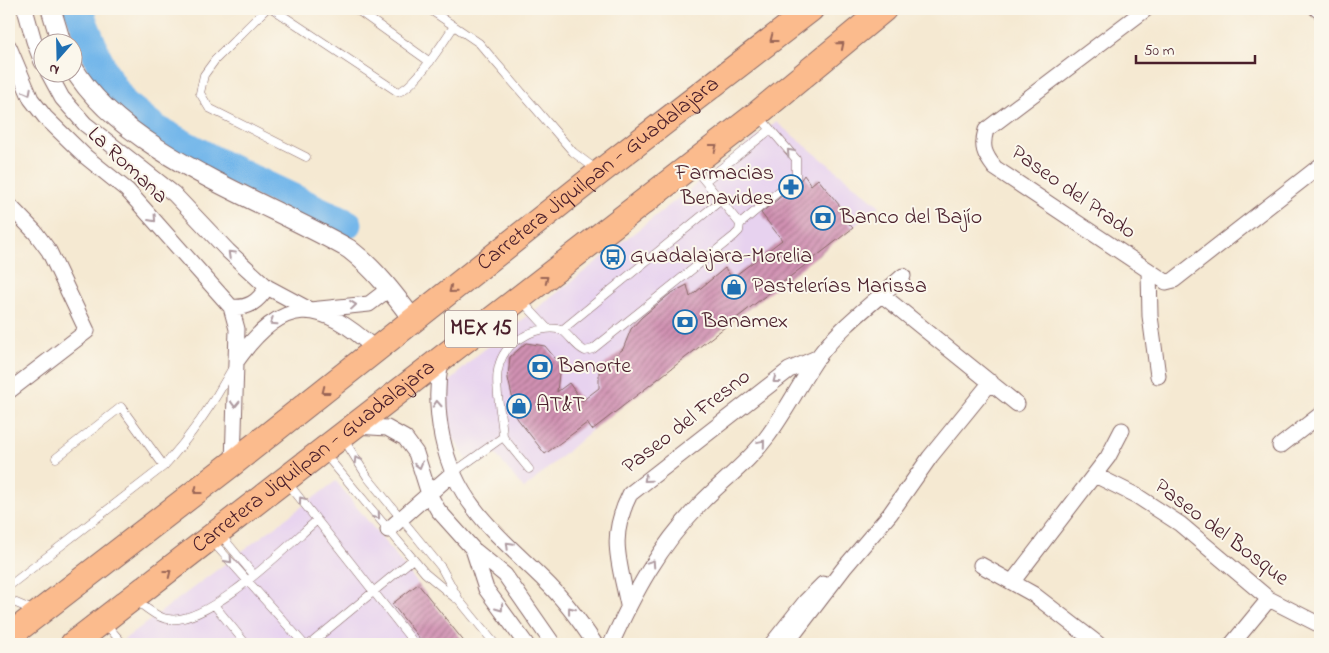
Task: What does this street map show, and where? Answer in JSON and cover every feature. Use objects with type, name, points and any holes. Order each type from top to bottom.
[{"type":"highway","name":"Carretera Jiquilpan - Guadalajara","points":[[9,636],[233,463],[600,172],[811,9]]},
{"type":"highway","name":"Carretera Jiquilpan - Guadalajara","points":[[73,644],[134,599],[520,299],[698,173],[764,122],[884,9]]},
{"type":"street","points":[[25,9],[32,34]]},
{"type":"street","points":[[51,9],[58,32]]},
{"type":"street","name":"Paseo del Prado","points":[[1146,9],[986,130],[982,144],[984,154],[995,168],[1166,282],[1174,280],[1320,166]]},
{"type":"street","name":"La Romana","points":[[9,47],[32,99],[45,117],[86,157],[127,190],[231,307],[237,329],[233,463]]},
{"type":"street","points":[[82,79],[102,106],[133,130],[202,174],[349,249],[366,263],[390,288],[414,321]]},
{"type":"street","name":"La Romana","points":[[53,82],[62,98],[85,124],[174,194],[228,251],[267,287],[310,310],[352,328],[376,350]]},
{"type":"street","points":[[9,205],[35,232],[49,251],[87,331],[9,391]]},
{"type":"street","points":[[1148,271],[1150,316],[1158,376]]},
{"type":"street","name":"Paseo del Fresno","points":[[611,644],[628,605],[652,563],[677,529],[701,503],[748,459],[767,437],[818,357],[836,336],[903,276]]},
{"type":"street","points":[[231,307],[241,308],[252,304],[267,287]]},
{"type":"street","points":[[236,363],[264,328],[279,318],[310,310],[369,304],[390,288]]},
{"type":"street","points":[[882,295],[1017,404]]},
{"type":"street","name":"Paseo del Fresno","points":[[628,605],[616,546],[617,527],[621,512],[630,494],[789,370],[818,357]]},
{"type":"street","points":[[442,360],[437,404],[443,439],[464,494],[480,517],[566,603],[595,644]]},
{"type":"street","points":[[786,644],[844,568],[890,514],[930,457],[991,382]]},
{"type":"street","points":[[1280,446],[1320,415]]},
{"type":"street","points":[[349,431],[387,428],[405,438],[418,459],[429,494],[454,529],[473,549],[505,575],[553,644]]},
{"type":"street","points":[[1013,581],[1116,446],[1122,430]]},
{"type":"street","points":[[388,530],[454,472]]},
{"type":"street","name":"Paseo del Bosque","points":[[1095,475],[1136,496],[1180,524],[1269,599],[1320,625]]},
{"type":"street","points":[[473,549],[486,589],[526,644]]},
{"type":"street","points":[[981,565],[1013,581],[1057,610],[1098,644]]},
{"type":"street","points":[[772,644],[806,601],[844,568]]},
{"type":"street","points":[[1232,644],[1269,599]]},
{"type":"lane","points":[[266,9],[204,75],[200,93],[209,108],[306,158]]},
{"type":"lane","points":[[274,9],[394,91],[403,91],[430,62],[454,26]]},
{"type":"lane","points":[[356,9],[430,62]]},
{"type":"lane","points":[[429,9],[479,43],[574,152],[600,172]]},
{"type":"lane","points":[[529,468],[503,437],[502,410],[496,382],[497,368],[501,357],[513,344],[530,333],[547,328],[562,330],[577,347],[585,351],[594,349],[734,236],[739,231],[740,224],[796,177],[796,160],[764,122]]},
{"type":"lane","points":[[698,173],[740,224]]},
{"type":"lane","points":[[562,330],[720,201]]},
{"type":"lane","points":[[520,299],[547,328]]},
{"type":"lane","points":[[9,586],[164,466],[185,443],[208,411],[236,363]]},
{"type":"lane","points":[[56,458],[121,407],[164,466]]},
{"type":"lane","points":[[349,431],[368,478],[440,567],[458,600]]},
{"type":"lane","points":[[454,472],[503,437]]},
{"type":"lane","points":[[323,452],[425,573],[458,600],[495,644]]},
{"type":"lane","points":[[286,480],[316,521],[415,644]]},
{"type":"lane","points":[[134,599],[166,619],[179,620],[215,606],[316,521]]},
{"type":"lane","points":[[214,536],[254,574]]},
{"type":"lane","points":[[214,536],[246,581],[304,644]]},
{"type":"lane","points":[[310,644],[413,559]]},
{"type":"lane","points":[[9,600],[39,612]]},
{"type":"lane","points":[[215,606],[246,644]]},
{"type":"lane","points":[[103,621],[122,644]]},
{"type":"shaded area","points":[[776,122],[880,206],[592,430],[524,489],[493,451],[471,466],[452,436],[443,410],[443,395],[449,382],[476,356]]},
{"type":"shaded area","points":[[336,481],[466,644],[118,644]]},
{"type":"building","points":[[804,175],[811,185],[818,179],[844,211],[840,214],[853,228],[592,430],[587,423],[545,454],[517,418],[508,378],[510,357],[526,343],[545,346],[560,364],[557,392],[569,383],[582,401],[599,388],[599,369],[623,349],[631,329],[642,317],[670,294],[687,285],[690,297],[725,268],[732,278],[782,240],[761,213],[800,181]]},
{"type":"building","points":[[418,584],[466,644],[424,644],[392,604]]},
{"type":"waterway","points":[[78,9],[103,71],[123,103],[156,129],[221,164],[348,224]]},
{"type":"place","name":"Farmacias Benavides","points":[[791,187]]},
{"type":"place","name":"Banco del Bajío","points":[[823,218]]},
{"type":"place","name":"Guadalajara-Morelia","points":[[613,257]]},
{"type":"place","name":"Pastelerías Marissa","points":[[734,287]]},
{"type":"place","name":"Banamex","points":[[685,322]]},
{"type":"place","name":"Banorte","points":[[540,367]]},
{"type":"place","name":"AT&T","points":[[519,406]]}]
